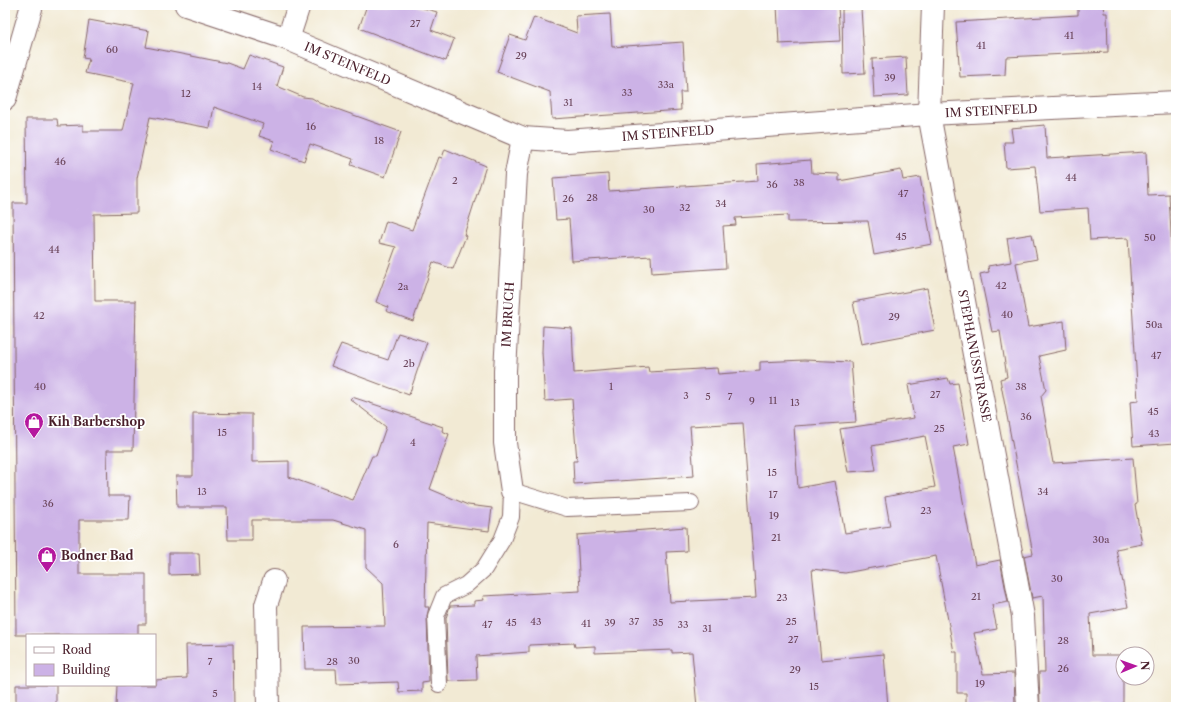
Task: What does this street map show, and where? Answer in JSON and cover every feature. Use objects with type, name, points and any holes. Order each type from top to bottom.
[{"type":"street","points":[[5,98],[9,66],[32,5]]},
{"type":"street","name":"IM STEINFELD","points":[[186,5],[288,39],[523,138],[567,141],[929,114],[1176,102]]},
{"type":"street","points":[[288,39],[299,5]]},
{"type":"street","name":"STEPHANUSSTRASSE","points":[[933,5],[929,114],[1023,616],[1028,707]]},
{"type":"street","name":"IM BRUCH","points":[[512,491],[505,443],[505,371],[516,174],[523,138]]},
{"type":"street","points":[[268,707],[266,605],[274,581]]},
{"type":"lane","points":[[439,684],[436,616],[444,596],[466,585],[484,569],[502,540],[511,517],[512,491],[567,508],[691,503]]},
{"type":"building","points":[[367,5],[413,5],[437,12],[431,30],[454,39],[446,61],[359,28]]},
{"type":"building","points":[[777,5],[838,5],[840,41],[779,44]]},
{"type":"building","points":[[1078,5],[1103,5],[1104,13],[1107,13],[1108,52],[1006,57],[1005,75],[960,77],[956,22],[1078,15]]},
{"type":"building","points":[[861,8],[865,73],[843,74],[842,9]]},
{"type":"building","points":[[610,14],[612,47],[683,42],[686,92],[680,92],[681,110],[552,119],[550,92],[497,72],[510,35],[525,40],[534,17],[577,33],[576,16]]},
{"type":"building","points":[[89,20],[149,31],[146,47],[227,63],[243,69],[249,55],[283,67],[277,86],[303,97],[312,98],[320,103],[401,132],[385,177],[351,165],[353,159],[310,144],[304,161],[271,149],[274,141],[259,136],[263,124],[214,107],[210,128],[150,117],[137,178],[137,213],[94,214],[95,301],[136,301],[133,450],[107,450],[108,496],[130,496],[129,520],[79,520],[79,574],[146,574],[146,624],[138,624],[138,634],[16,635],[13,203],[27,203],[26,119],[57,119],[58,126],[83,125],[83,131],[123,131],[134,83],[85,73],[89,59],[83,58]]},
{"type":"building","points":[[906,57],[908,95],[874,97],[872,59]]},
{"type":"building","points":[[1045,125],[1047,158],[1146,152],[1148,195],[1169,194],[1176,332],[1176,443],[1133,446],[1130,402],[1138,401],[1128,238],[1090,240],[1088,208],[1040,211],[1035,166],[1006,168],[1004,142],[1013,142],[1011,128]]},
{"type":"building","points":[[445,149],[486,166],[464,235],[466,236],[453,269],[433,262],[413,321],[386,311],[388,307],[376,302],[396,247],[379,243],[386,221],[412,230],[439,157],[442,158]]},
{"type":"building","points":[[811,160],[812,173],[839,174],[839,181],[901,170],[903,180],[920,177],[932,244],[874,255],[868,221],[788,222],[788,215],[735,218],[736,225],[723,226],[726,268],[652,273],[651,256],[572,261],[569,219],[556,220],[553,178],[608,174],[609,191],[758,181],[757,164]]},
{"type":"building","points":[[1032,234],[1037,259],[1016,263],[1028,327],[1064,321],[1066,350],[1039,356],[1046,390],[1041,396],[1053,463],[1133,458],[1137,504],[1135,505],[1142,544],[1116,549],[1128,607],[1090,614],[1092,655],[1115,655],[1115,686],[1123,686],[1123,707],[1040,707],[1039,672],[1045,672],[1043,596],[1032,598],[1024,556],[1033,554],[1000,379],[1007,377],[1000,331],[992,332],[980,274],[989,272],[988,266],[1011,262],[1007,238]]},
{"type":"building","points":[[927,288],[935,330],[861,344],[853,302]]},
{"type":"building","points":[[543,326],[572,328],[574,373],[648,367],[649,372],[717,368],[718,374],[760,371],[760,362],[804,360],[851,362],[856,422],[794,426],[798,488],[835,481],[845,533],[890,526],[885,497],[935,487],[925,436],[872,446],[876,470],[848,472],[840,429],[914,418],[908,385],[948,378],[950,384],[958,383],[969,444],[953,447],[975,565],[1000,560],[1008,602],[992,605],[997,629],[974,633],[983,674],[1014,673],[1015,707],[966,707],[966,693],[957,693],[957,652],[954,652],[936,556],[845,573],[812,569],[821,660],[884,654],[888,707],[697,707],[692,652],[672,653],[672,650],[595,653],[595,646],[575,647],[574,643],[529,645],[529,652],[476,656],[477,680],[448,681],[446,618],[450,606],[474,605],[474,601],[484,600],[483,596],[580,591],[577,535],[686,527],[687,551],[666,552],[670,602],[756,598],[743,423],[690,426],[694,476],[574,484],[573,461],[577,461],[572,399],[545,401],[542,352]]},
{"type":"building","points":[[398,333],[427,342],[409,395],[331,366],[341,344],[388,360]]},
{"type":"building","points":[[352,397],[443,427],[442,431],[449,434],[430,489],[468,505],[492,508],[489,531],[427,523],[425,607],[429,607],[427,616],[429,682],[422,683],[422,691],[399,692],[398,682],[337,684],[336,669],[305,669],[304,627],[385,626],[383,583],[366,567],[366,530],[333,520],[252,520],[252,540],[228,540],[227,507],[177,507],[176,476],[193,476],[193,413],[252,414],[252,462],[289,461],[289,477],[353,500],[372,456],[376,456],[386,427],[350,399]]},
{"type":"building","points":[[169,553],[199,553],[200,574],[169,575]]},
{"type":"building","points":[[233,644],[234,707],[196,707],[196,705],[116,707],[117,686],[156,686],[156,680],[187,678],[186,645]]},
{"type":"building","points":[[16,685],[56,686],[56,707],[16,707]]},
{"type":"place","name":"Kih Barbershop","points":[[34,439]]},
{"type":"place","name":"Bodner Bad","points":[[47,573]]}]
